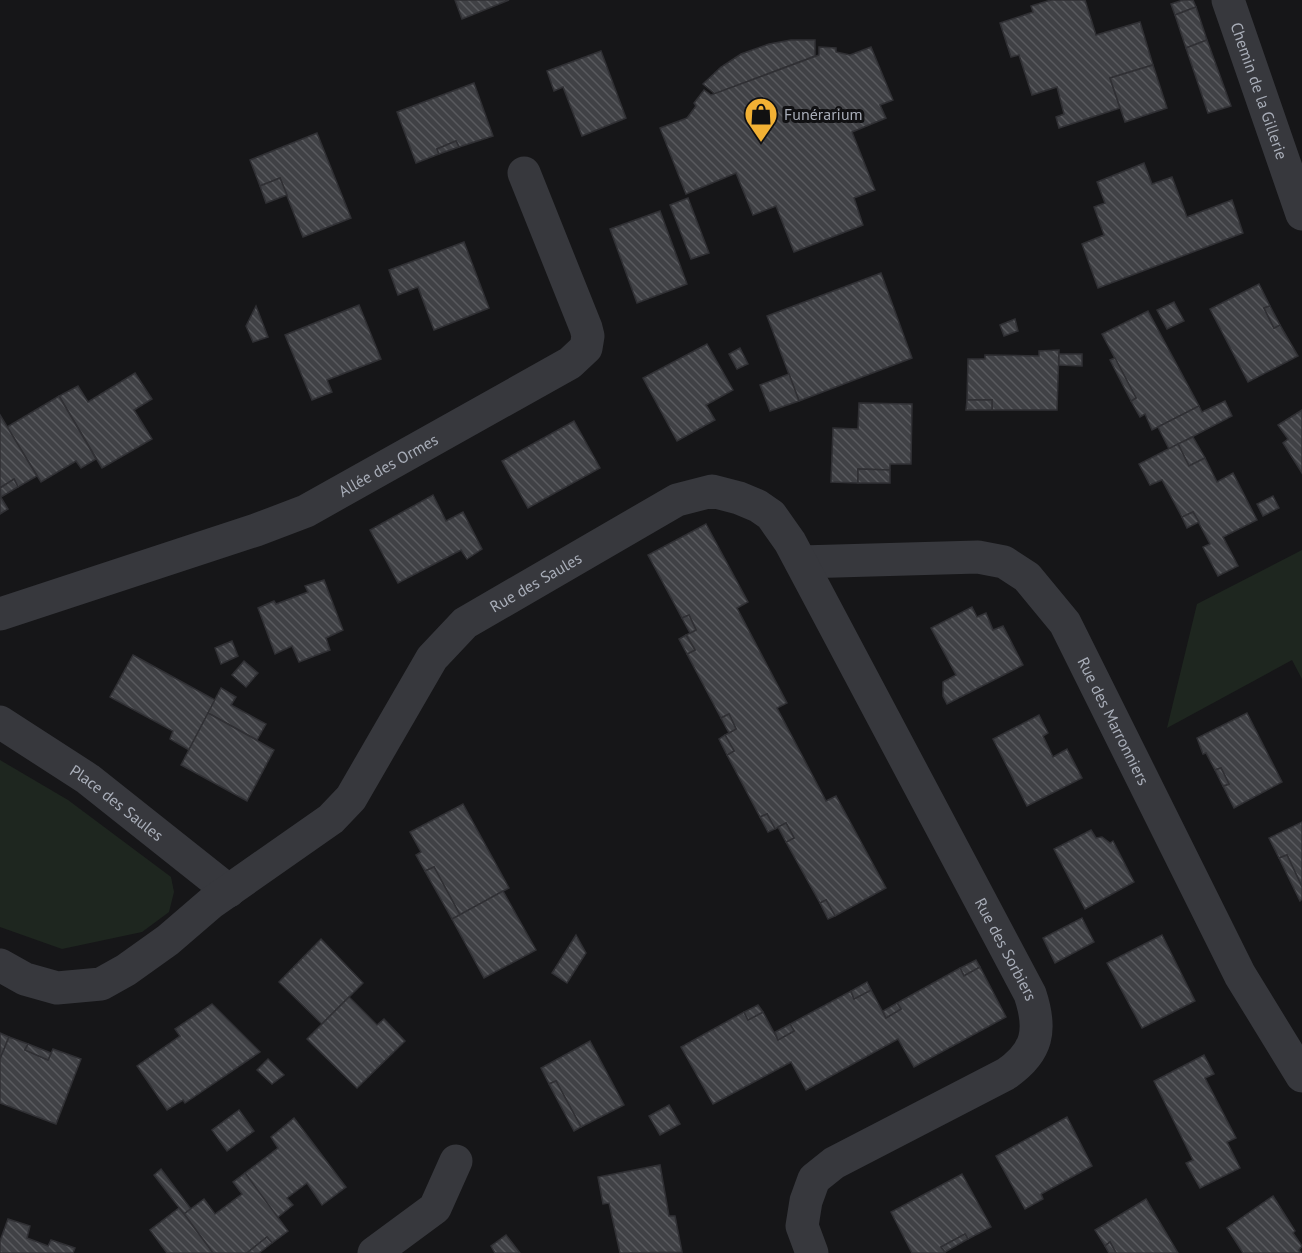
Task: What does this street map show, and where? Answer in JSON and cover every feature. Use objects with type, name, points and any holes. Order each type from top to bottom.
[{"type":"street","name":"Chemin de la Gillerie","points":[[1228,0],[1302,214]]},
{"type":"street","name":"Allée des Ormes","points":[[0,614],[256,530],[306,510],[570,363],[586,348],[588,336],[524,173]]},
{"type":"street","name":"Rue des Saules","points":[[229,891],[331,819],[351,798],[432,658],[465,623],[677,500],[712,491],[758,506],[771,516],[801,562]]},
{"type":"street","name":"Rue des Marronniers","points":[[801,562],[978,556],[1004,562],[1027,577],[1065,623],[1240,975],[1302,1076]]},
{"type":"street","name":"Rue des Sorbiers","points":[[801,562],[1030,994],[1038,1026],[1029,1052],[1019,1065],[1006,1074],[834,1163],[814,1179],[806,1201],[802,1226],[812,1253]]},
{"type":"street","name":"Place des Saules","points":[[0,722],[88,779],[229,891]]},
{"type":"street","points":[[0,965],[25,979],[57,988],[101,984],[126,970],[168,940],[229,891]]},
{"type":"street","points":[[374,1253],[435,1208],[456,1161]]},
{"type":"shaded area","points":[[1302,550],[1302,679],[1292,660],[1167,728],[1197,604]]},
{"type":"shaded area","points":[[0,760],[68,800],[171,877],[174,892],[169,912],[142,932],[62,949],[0,927]]},
{"type":"building","points":[[455,0],[509,0],[462,19]]},
{"type":"building","points":[[1051,0],[1085,0],[1096,35],[1140,22],[1153,65],[1110,78],[1120,108],[1059,128],[1056,117],[1064,114],[1057,87],[1032,95],[1019,55],[1011,57],[1000,23],[1033,12],[1031,6]]},
{"type":"building","points":[[1193,0],[1196,7],[1175,15],[1171,4]]},
{"type":"building","points":[[1196,7],[1207,40],[1186,48],[1175,15]]},
{"type":"building","points":[[791,40],[815,40],[815,56],[715,94],[703,84],[721,67],[741,54],[769,44]]},
{"type":"building","points":[[1207,40],[1231,106],[1208,113],[1186,48]]},
{"type":"building","name":"Funérarium","points":[[819,47],[836,48],[836,52],[850,55],[871,47],[893,100],[880,105],[886,118],[852,132],[875,190],[854,198],[863,225],[794,252],[776,206],[753,215],[736,173],[686,194],[660,128],[687,118],[696,106],[694,103],[704,90],[711,95],[819,55]]},
{"type":"building","points":[[601,51],[626,118],[582,136],[563,87],[554,91],[547,71]]},
{"type":"building","points":[[1153,65],[1167,108],[1125,122],[1110,78]]},
{"type":"building","points":[[474,83],[493,136],[459,147],[456,141],[437,149],[439,154],[416,163],[397,112]]},
{"type":"building","points":[[317,133],[351,218],[303,237],[280,178],[260,186],[250,160]]},
{"type":"building","points":[[456,141],[459,147],[439,154],[437,149]]},
{"type":"building","points":[[1144,163],[1152,184],[1172,177],[1187,217],[1232,200],[1243,233],[1098,288],[1082,244],[1104,235],[1094,207],[1105,203],[1097,182]]},
{"type":"building","points":[[280,178],[287,195],[266,203],[260,186]]},
{"type":"building","points":[[688,198],[709,253],[691,259],[670,205]]},
{"type":"building","points":[[660,211],[687,284],[637,303],[610,229]]},
{"type":"building","points":[[464,242],[489,308],[434,330],[418,287],[398,295],[389,270]]},
{"type":"building","points":[[881,273],[912,358],[799,401],[767,316]]},
{"type":"building","points":[[1259,284],[1270,306],[1264,308],[1274,328],[1280,325],[1298,356],[1248,382],[1210,309]]},
{"type":"building","points":[[1174,302],[1184,321],[1167,329],[1157,310]]},
{"type":"building","points":[[359,305],[381,359],[327,380],[332,392],[312,400],[285,335]]},
{"type":"building","points":[[256,306],[268,337],[253,342],[246,326]]},
{"type":"building","points":[[1270,306],[1280,325],[1274,328],[1264,308]]},
{"type":"building","points":[[1148,311],[1199,406],[1152,430],[1145,414],[1140,417],[1131,401],[1136,398],[1102,334]]},
{"type":"building","points":[[1015,319],[1018,331],[1004,336],[1000,325]]},
{"type":"building","points":[[707,344],[733,390],[706,405],[715,420],[677,441],[643,378]]},
{"type":"building","points":[[740,348],[748,364],[737,369],[729,354]]},
{"type":"building","points":[[1059,350],[1057,410],[992,410],[992,400],[967,400],[968,359],[985,359],[985,355],[1039,356],[1039,351]]},
{"type":"building","points":[[1059,354],[1082,354],[1082,366],[1059,365]]},
{"type":"building","points":[[1115,358],[1136,398],[1131,401],[1110,360]]},
{"type":"building","points":[[135,373],[152,399],[134,410],[152,439],[102,468],[59,396],[78,386],[88,402]]},
{"type":"building","points":[[789,374],[799,401],[770,411],[760,385]]},
{"type":"building","points":[[59,396],[96,459],[81,468],[76,461],[41,482],[7,427]]},
{"type":"building","points":[[967,400],[992,400],[992,410],[966,410]]},
{"type":"building","points":[[1225,401],[1232,416],[1169,449],[1158,427],[1199,406],[1202,412]]},
{"type":"building","points":[[859,403],[912,404],[911,464],[890,464],[890,470],[858,469],[858,483],[831,482],[833,428],[858,429]]},
{"type":"building","points":[[1302,410],[1302,473],[1283,443],[1288,439],[1278,425]]},
{"type":"building","points":[[0,415],[37,476],[18,487],[14,479],[0,488]]},
{"type":"building","points":[[574,421],[600,468],[528,508],[502,461]]},
{"type":"building","points":[[1193,437],[1205,458],[1189,466],[1178,444]]},
{"type":"building","points":[[1178,444],[1189,466],[1205,458],[1217,482],[1233,473],[1257,520],[1223,537],[1238,566],[1218,576],[1203,547],[1210,544],[1193,512],[1182,517],[1162,480],[1150,485],[1139,464]]},
{"type":"building","points":[[858,469],[890,470],[890,483],[858,483]]},
{"type":"building","points":[[14,479],[18,487],[1,497],[0,488]]},
{"type":"building","points":[[433,495],[446,521],[463,512],[482,549],[467,559],[461,550],[398,583],[370,530]]},
{"type":"building","points":[[0,496],[8,509],[0,514]]},
{"type":"building","points":[[1273,496],[1279,508],[1263,516],[1257,504]]},
{"type":"building","points":[[1193,512],[1199,522],[1187,528],[1182,517]]},
{"type":"building","points":[[706,524],[748,602],[737,608],[787,703],[777,708],[826,801],[836,796],[886,888],[835,916],[826,900],[820,903],[786,842],[794,838],[786,823],[775,829],[767,814],[760,817],[727,755],[734,751],[725,735],[736,729],[729,714],[721,718],[687,654],[695,650],[686,635],[696,630],[689,615],[682,618],[648,555]]},
{"type":"building","points":[[324,580],[343,630],[326,638],[330,650],[299,662],[292,646],[275,654],[258,608],[308,592],[305,586]]},
{"type":"building","points":[[972,607],[977,617],[986,613],[993,630],[1003,626],[1023,665],[947,704],[943,696],[943,682],[956,675],[931,628]]},
{"type":"building","points":[[689,615],[696,630],[690,633],[682,618]]},
{"type":"building","points":[[686,635],[695,650],[687,654],[679,639]]},
{"type":"building","points":[[232,641],[238,656],[221,664],[215,648]]},
{"type":"building","points":[[133,655],[215,700],[189,750],[170,739],[173,731],[110,697]]},
{"type":"building","points":[[244,661],[258,673],[246,687],[232,675]]},
{"type":"building","points":[[221,688],[236,697],[231,705],[266,724],[257,740],[208,713]]},
{"type":"building","points":[[208,713],[274,750],[247,801],[181,765]]},
{"type":"building","points":[[1247,713],[1282,782],[1234,808],[1223,786],[1229,784],[1221,768],[1215,770],[1206,753],[1203,754],[1197,738]]},
{"type":"building","points":[[729,714],[736,729],[729,733],[721,718]]},
{"type":"building","points":[[1039,715],[1048,733],[1043,736],[1053,757],[1067,749],[1082,778],[1027,806],[993,739]]},
{"type":"building","points":[[725,735],[734,751],[727,755],[719,739]]},
{"type":"building","points":[[1221,768],[1229,784],[1223,786],[1215,770]]},
{"type":"building","points":[[463,804],[509,888],[460,915],[434,867],[425,871],[416,855],[421,852],[410,832]]},
{"type":"building","points":[[767,814],[775,829],[768,832],[760,817]]},
{"type":"building","points":[[1302,822],[1302,887],[1287,855],[1279,858],[1269,838]]},
{"type":"building","points":[[786,823],[794,838],[786,842],[778,827]]},
{"type":"building","points":[[1091,830],[1096,838],[1102,837],[1110,843],[1113,841],[1134,882],[1085,909],[1054,849]]},
{"type":"building","points":[[1287,855],[1302,887],[1300,901],[1279,858]]},
{"type":"building","points":[[434,867],[460,915],[452,919],[425,871]]},
{"type":"building","points":[[503,891],[536,950],[484,978],[452,919]]},
{"type":"building","points":[[826,900],[835,916],[828,919],[820,903]]},
{"type":"building","points":[[1082,918],[1094,942],[1055,963],[1043,938]]},
{"type":"building","points":[[576,935],[586,953],[567,983],[552,973]]},
{"type":"building","points":[[1162,935],[1195,1001],[1142,1028],[1107,963]]},
{"type":"building","points":[[321,939],[363,983],[322,1024],[279,982]]},
{"type":"building","points":[[976,960],[980,967],[964,976],[960,968]]},
{"type":"building","points":[[980,967],[1006,1017],[914,1067],[898,1039],[806,1090],[791,1062],[713,1104],[681,1047],[744,1012],[748,1020],[763,1012],[778,1040],[794,1031],[790,1024],[851,991],[854,999],[871,990],[886,1018],[901,1009],[897,1003],[960,968],[964,976]]},
{"type":"building","points":[[867,982],[871,990],[854,999],[851,991]]},
{"type":"building","points":[[349,997],[377,1025],[384,1019],[405,1041],[357,1088],[307,1039]]},
{"type":"building","points":[[897,1003],[901,1009],[886,1018],[883,1011]]},
{"type":"building","points":[[212,1004],[260,1052],[185,1103],[183,1100],[167,1110],[137,1066],[180,1036],[175,1029]]},
{"type":"building","points":[[758,1005],[763,1012],[748,1020],[744,1012]]},
{"type":"building","points":[[790,1024],[794,1031],[778,1040],[775,1032]]},
{"type":"building","points":[[0,1033],[9,1037],[0,1059]]},
{"type":"building","points":[[9,1037],[28,1044],[25,1050],[48,1060],[53,1049],[81,1059],[56,1124],[0,1103],[0,1059]]},
{"type":"building","points":[[590,1041],[624,1105],[581,1127],[556,1081],[549,1084],[541,1068]]},
{"type":"building","points":[[28,1044],[51,1053],[48,1060],[25,1050]]},
{"type":"building","points":[[1204,1055],[1214,1074],[1205,1078],[1236,1138],[1227,1142],[1240,1168],[1200,1188],[1186,1163],[1193,1160],[1154,1081]]},
{"type":"building","points":[[268,1059],[284,1075],[272,1084],[257,1070]]},
{"type":"building","points":[[556,1081],[581,1127],[574,1131],[549,1084]]},
{"type":"building","points":[[669,1105],[680,1124],[660,1135],[649,1116]]},
{"type":"building","points":[[239,1110],[254,1131],[227,1151],[212,1130]]},
{"type":"building","points":[[1067,1117],[1092,1166],[1041,1194],[1043,1199],[1025,1209],[996,1156]]},
{"type":"building","points":[[294,1118],[346,1187],[322,1205],[307,1183],[287,1198],[293,1205],[277,1218],[245,1173],[278,1148],[271,1137]]},
{"type":"building","points":[[660,1165],[669,1216],[675,1216],[682,1252],[620,1253],[609,1203],[603,1204],[598,1177]]},
{"type":"building","points":[[161,1169],[191,1209],[184,1214],[154,1175]]},
{"type":"building","points":[[245,1173],[288,1231],[272,1243],[267,1237],[247,1253],[213,1253],[184,1214],[204,1199],[215,1214],[242,1194],[233,1182]]},
{"type":"building","points":[[962,1174],[991,1227],[968,1239],[965,1234],[941,1247],[945,1252],[943,1253],[912,1253],[891,1212]]},
{"type":"building","points":[[1273,1196],[1295,1231],[1293,1233],[1302,1246],[1299,1250],[1301,1253],[1243,1253],[1227,1228]]},
{"type":"building","points":[[1146,1199],[1178,1253],[1116,1253],[1110,1242],[1105,1246],[1095,1230]]},
{"type":"building","points":[[179,1208],[213,1253],[167,1253],[150,1230]]},
{"type":"building","points":[[8,1219],[30,1226],[27,1238],[48,1246],[51,1240],[75,1248],[73,1253],[0,1253],[0,1241]]},
{"type":"building","points":[[965,1234],[968,1239],[945,1252],[941,1247]]},
{"type":"building","points":[[506,1235],[520,1253],[495,1253],[491,1246]]},
{"type":"building","points":[[267,1237],[272,1243],[259,1253],[247,1253]]},
{"type":"building","points":[[1110,1242],[1116,1253],[1109,1253],[1105,1246]]},
{"type":"place","name":"Funérarium","points":[[761,143]]}]
